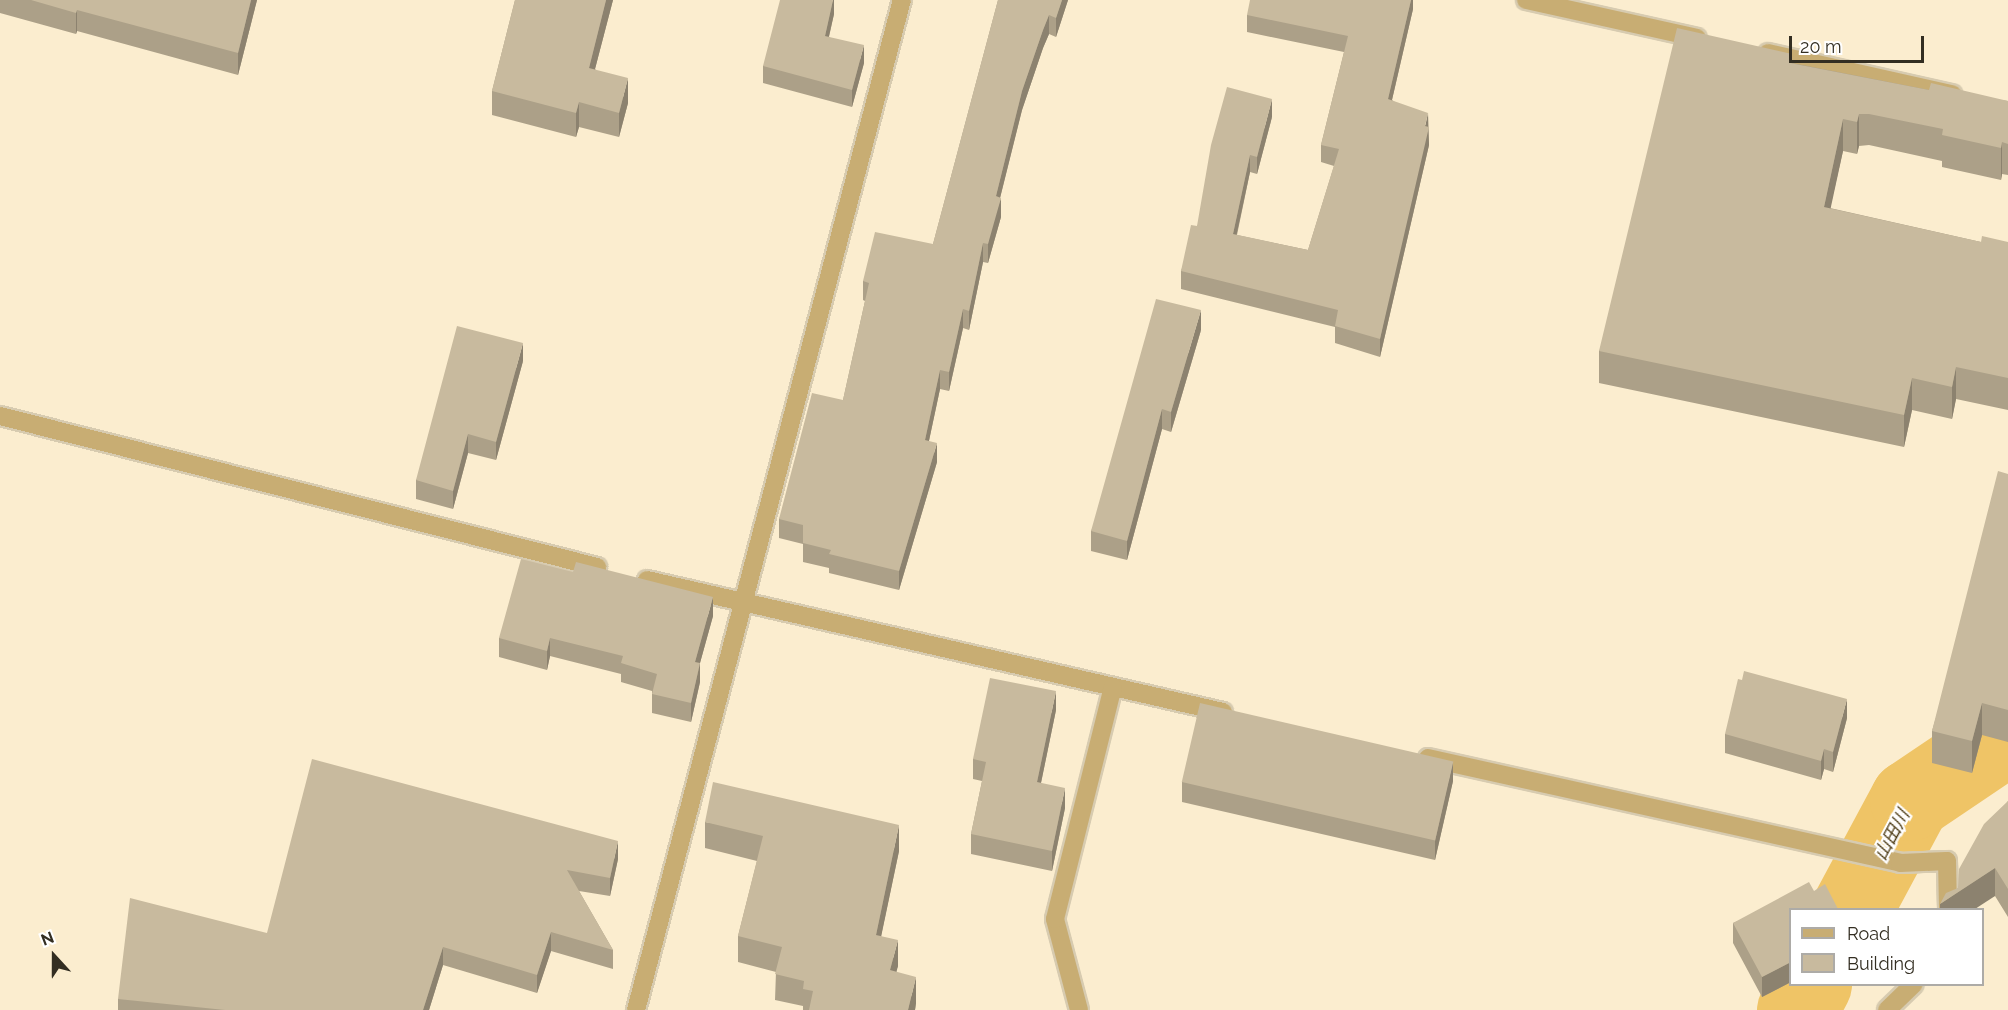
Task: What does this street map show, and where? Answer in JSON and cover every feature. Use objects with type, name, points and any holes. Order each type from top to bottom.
[{"type":"street","points":[[636,1010],[902,0]]},
{"type":"street","points":[[1526,0],[1721,43]]},
{"type":"street","points":[[1744,48],[1974,99]]},
{"type":"street","points":[[0,416],[744,604],[1240,716]]},
{"type":"street","points":[[1079,1010],[1055,920],[1113,687]]},
{"type":"street","points":[[1414,754],[1900,863],[1947,861],[1948,908]]},
{"type":"street","points":[[1887,1010],[1912,986]]},
{"type":"building","points":[[31,0],[251,0],[238,53]]},
{"type":"building","points":[[515,0],[606,0],[589,68],[628,78],[619,113],[579,102],[576,113],[492,91]]},
{"type":"building","points":[[780,0],[833,0],[825,36],[864,45],[852,90],[763,66]]},
{"type":"building","points":[[998,0],[1062,0],[1056,18],[1049,15],[1022,91],[996,196],[1001,198],[988,244],[983,243],[969,311],[963,309],[949,372],[940,370],[925,440],[937,443],[899,571],[829,554],[831,550],[803,543],[803,525],[779,519],[812,393],[843,400],[869,283],[863,281],[875,232],[933,244]]},
{"type":"building","points":[[1250,0],[1411,0],[1388,99],[1428,113],[1425,126],[1429,127],[1380,339],[1335,326],[1338,310],[1181,271],[1191,225],[1197,226],[1211,145],[1227,87],[1272,99],[1257,157],[1250,155],[1233,234],[1308,250],[1339,149],[1321,145],[1348,36],[1247,15]]},
{"type":"building","points":[[1677,28],[1792,54],[1790,63],[1929,90],[1931,83],[2008,101],[2008,144],[2002,142],[2001,148],[1942,135],[1943,129],[1869,114],[1859,114],[1857,122],[1843,119],[1824,207],[1981,242],[1982,236],[2008,242],[2008,378],[1956,367],[1952,387],[1912,378],[1904,415],[1599,351]]},
{"type":"building","points":[[1156,299],[1201,310],[1171,412],[1162,409],[1127,541],[1091,531]]},
{"type":"building","points":[[457,326],[523,343],[496,442],[468,434],[453,491],[416,480]]},
{"type":"building","points":[[1998,471],[2008,474],[2008,710],[1982,703],[1972,741],[1932,731]]},
{"type":"building","points":[[521,559],[573,572],[576,562],[713,597],[695,662],[700,663],[691,703],[652,694],[657,674],[621,663],[623,656],[550,638],[547,651],[499,638]]},
{"type":"building","points":[[1744,671],[1847,699],[1833,752],[1824,749],[1821,761],[1725,734],[1738,679],[1742,680]]},
{"type":"building","points":[[990,678],[1056,691],[1037,782],[1065,788],[1052,851],[971,834],[986,762],[973,759]]},
{"type":"building","points":[[1200,703],[1453,761],[1435,840],[1182,782]]},
{"type":"building","points":[[312,759],[618,841],[610,878],[567,870],[613,950],[551,932],[537,975],[443,947],[423,1010],[225,1010],[118,999],[130,898],[267,933]]},
{"type":"building","points":[[713,782],[899,825],[876,935],[898,940],[890,970],[916,977],[908,1010],[809,1010],[813,991],[803,989],[804,981],[775,974],[782,947],[738,936],[763,836],[705,822]]},
{"type":"building","points":[[2008,801],[2008,889],[1995,868],[1940,904],[1946,893],[1958,888],[1959,869],[1984,824]]},
{"type":"building","points":[[1809,882],[1814,891],[1825,884],[1837,908],[1789,908],[1789,963],[1762,977],[1733,923]]},
{"type":"waterway","name":"山田川","points":[[1852,908],[1910,800],[2008,734]]},
{"type":"waterway","name":"山田川","points":[[1797,1010],[1810,986]]}]
